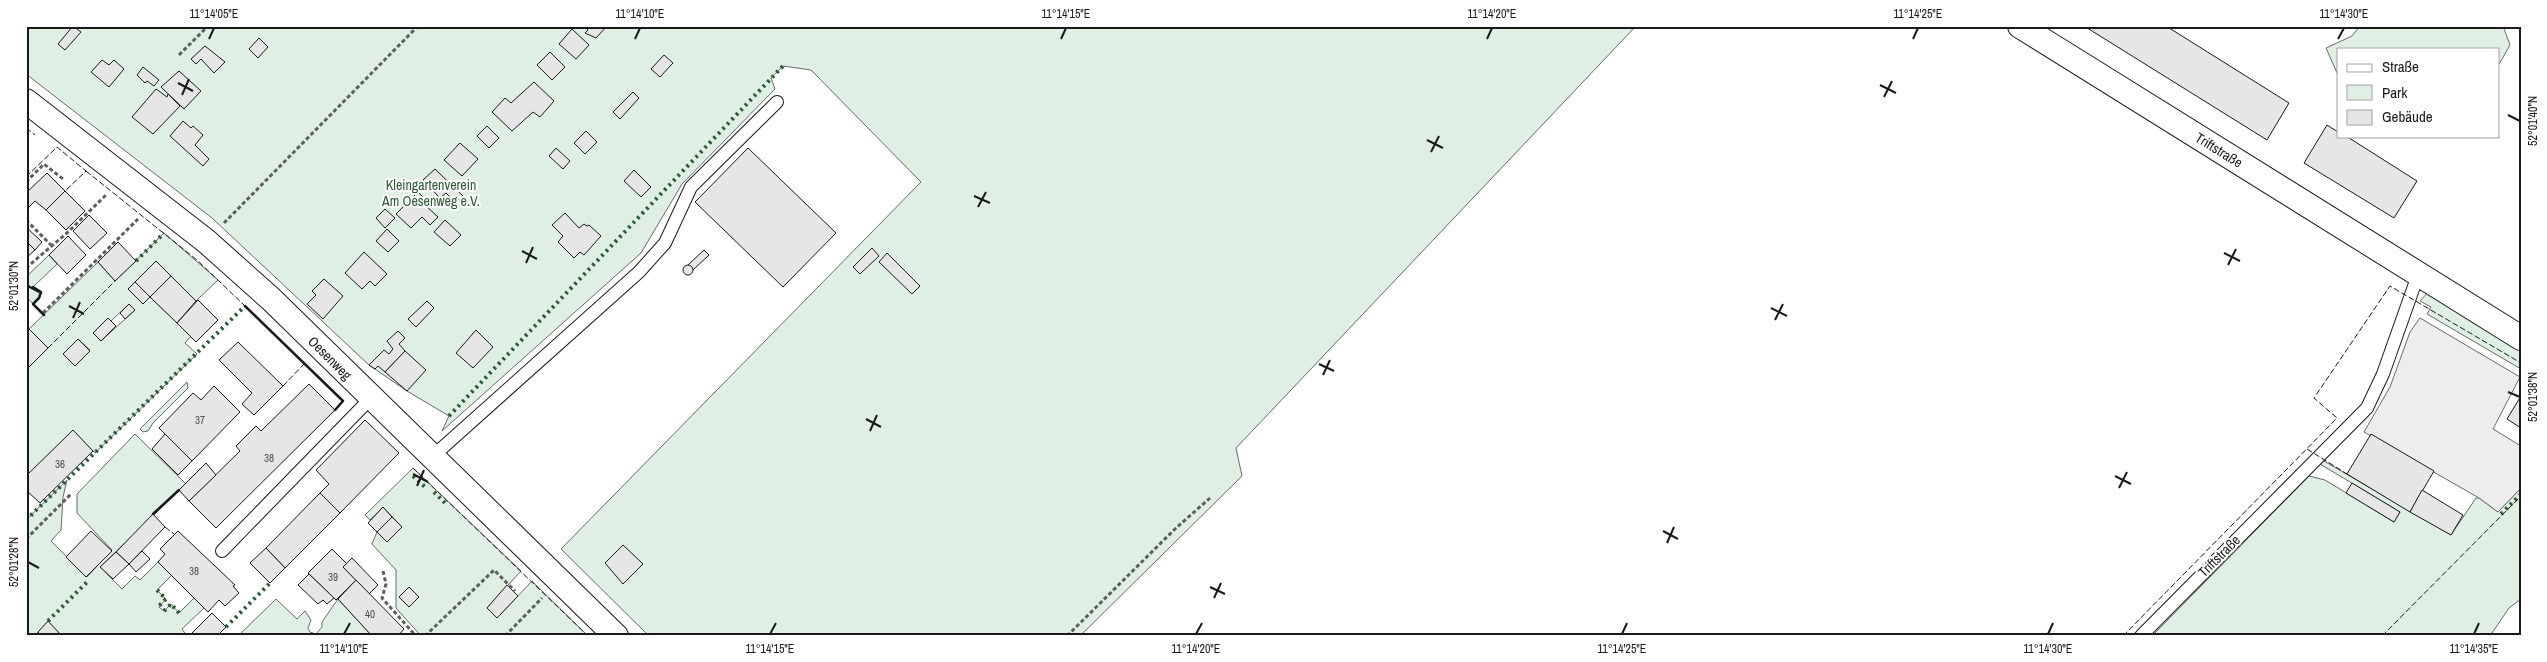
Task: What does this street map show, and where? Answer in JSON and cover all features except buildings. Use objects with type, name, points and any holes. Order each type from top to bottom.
[{"type":"street","name":"Triftstraße","points":[[2020,26],[2521,338]]},
{"type":"street","name":"Oesenweg","points":[[26,101],[206,241],[271,299],[616,636]]},
{"type":"lane","points":[[432,457],[639,272],[665,243],[691,187],[778,102]]},
{"type":"lane","name":"Triftstraße","points":[[2141,636],[2367,408],[2383,374],[2418,275]]},
{"type":"lane","points":[[222,551],[371,398]]},
{"type":"path","points":[[179,55],[208,26]]},
{"type":"path","points":[[206,241],[418,26]]},
{"type":"path","points":[[26,182],[44,164],[63,179]]},
{"type":"path","points":[[26,268],[68,232],[111,190]]},
{"type":"path","points":[[43,313],[142,215]]},
{"type":"path","points":[[26,220],[51,245]]},
{"type":"path","points":[[26,539],[71,494]]},
{"type":"path","points":[[1066,636],[1176,528],[1210,498]]},
{"type":"path","points":[[425,636],[494,570],[515,590]]},
{"type":"path","points":[[383,572],[386,584],[382,598],[416,636]]},
{"type":"path","points":[[505,636],[546,595]]},
{"type":"green space","name":"Kleingartenverein Am Oesenweg e.V.","points":[[26,26],[1636,26],[1236,448],[1242,476],[1080,636],[649,636],[561,549],[921,182],[811,70],[783,66],[771,78],[775,89],[682,184],[641,253],[442,431],[449,416],[369,365],[212,218],[26,74]]},
{"type":"green space","points":[[2360,26],[2503,26],[2510,45],[2500,62],[2500,48],[2337,48],[2337,73],[2326,48],[2352,36]]},
{"type":"green space","points":[[164,233],[218,280],[196,301],[156,262],[128,289],[142,303],[150,297],[191,336],[185,343],[197,354],[95,453],[73,431],[26,477],[26,370],[47,348],[29,329],[98,262],[115,281]],"holes":[[[129,304],[135,310],[101,341],[93,333],[108,318],[111,321]],[[78,339],[90,350],[75,366],[63,354]]]},
{"type":"green space","points":[[49,255],[57,264],[33,287],[41,295],[33,304],[26,296],[26,277]]},
{"type":"green space","points":[[2429,291],[2521,349],[2521,369],[2427,314],[2431,307],[2420,301]]},
{"type":"green space","points":[[187,382],[188,388],[153,423],[148,431],[143,432],[140,429]]},
{"type":"green space","points":[[135,434],[186,484],[100,567],[122,589],[135,576],[140,580],[158,562],[172,575],[157,590],[166,599],[159,607],[164,611],[171,604],[179,613],[194,598],[204,608],[182,629],[187,636],[62,636],[48,622],[34,636],[26,636],[26,520],[67,480],[63,497],[61,530],[51,541],[87,577],[112,550],[77,513],[77,494]]},
{"type":"green space","points":[[2324,461],[2451,535],[2476,498],[2479,498],[2498,512],[2521,488],[2521,599],[2509,608],[2490,636],[2152,636],[2309,476],[2325,480],[2394,522],[2400,512],[2320,464]]},
{"type":"green space","points":[[413,468],[521,571],[487,608],[497,618],[532,581],[588,636],[421,636],[396,608],[396,570],[372,544],[377,532],[387,542],[402,527],[383,507],[370,520],[365,515]]},
{"type":"green space","points":[[276,599],[297,619],[305,611],[311,620],[308,628],[310,632],[316,634],[338,599],[372,636],[238,636]]},
{"type":"shaded area","points":[[2420,318],[2520,377],[2493,429],[2521,446],[2521,488],[2498,512],[2479,498],[2364,432],[2390,387],[2410,332]]},
{"type":"hedge","points":[[449,416],[783,66]]},
{"type":"hedge","points":[[136,261],[164,233]]},
{"type":"hedge","points":[[26,520],[245,306]]},
{"type":"hedge","points":[[413,476],[425,487]]},
{"type":"hedge","points":[[434,492],[445,503]]},
{"type":"hedge","points":[[2501,514],[2521,494]]},
{"type":"hedge","points":[[48,621],[89,580]]},
{"type":"hedge","points":[[226,627],[270,583]]},
{"type":"hedge","points":[[157,590],[166,599],[159,606]]},
{"type":"hedge","points":[[164,611],[171,604],[179,613]]},
{"type":"fence","points":[[26,128],[35,135]]},
{"type":"fence","points":[[26,177],[57,147],[86,171],[65,191]]},
{"type":"fence","points":[[86,171],[197,260],[245,306]]},
{"type":"fence","points":[[48,348],[115,281]]},
{"type":"fence","points":[[2123,636],[2337,418],[2314,398],[2390,286],[2521,363]]},
{"type":"fence","points":[[283,386],[305,363]]},
{"type":"fence","points":[[2307,449],[2347,474]]},
{"type":"fence","points":[[413,468],[588,636]]},
{"type":"fence","points":[[2382,636],[2521,496]]},
{"type":"fence","points":[[165,527],[174,534]]},
{"type":"wall","points":[[33,287],[41,292],[39,298],[33,304],[44,315]]},
{"type":"wall","points":[[245,306],[343,401],[335,410]]},
{"type":"wall","points":[[153,514],[179,490]]}]
